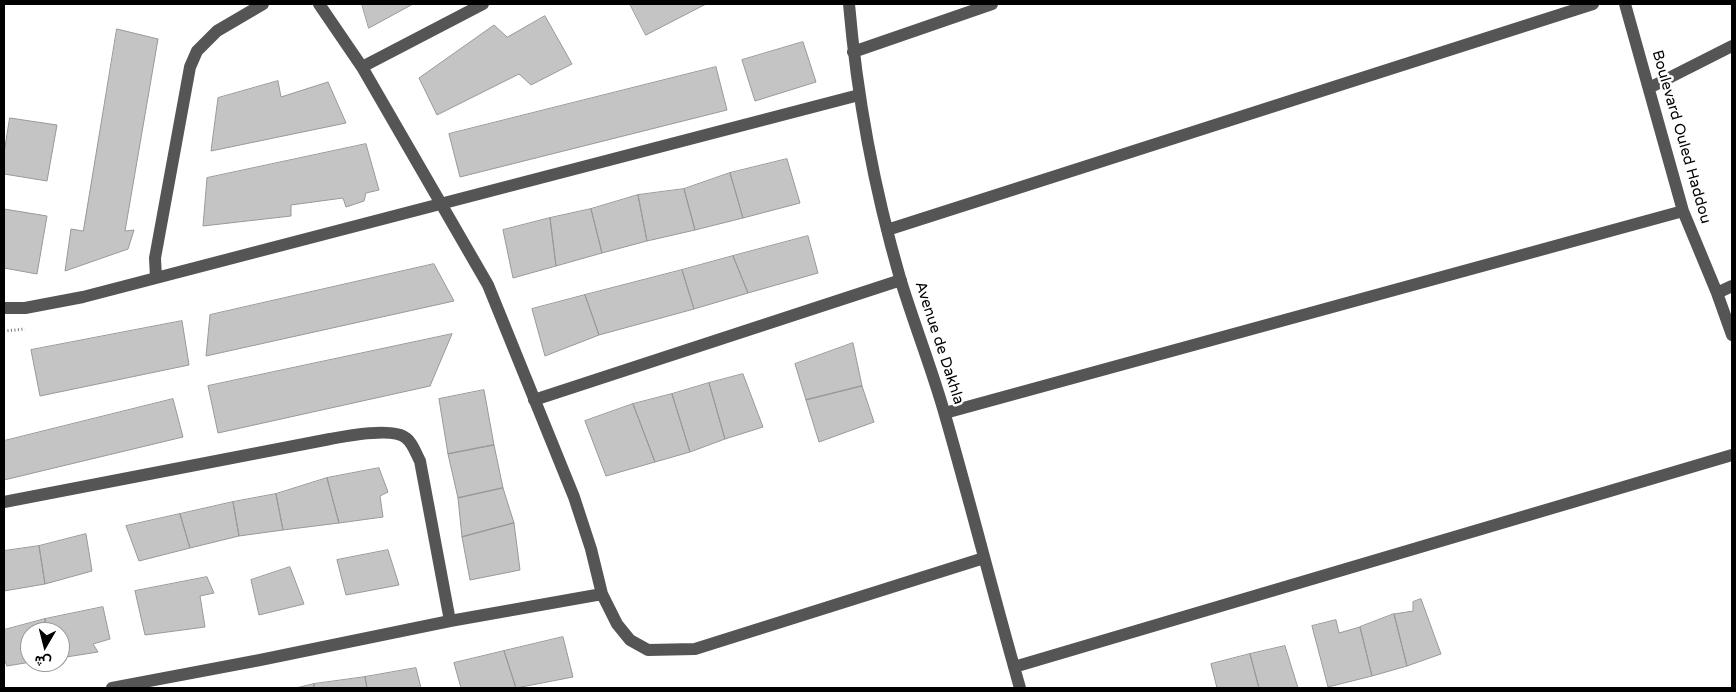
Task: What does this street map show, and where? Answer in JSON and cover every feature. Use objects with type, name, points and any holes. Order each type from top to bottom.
[{"type":"street","points":[[156,278],[155,258],[190,67],[197,51],[217,31],[263,4]]},
{"type":"street","points":[[318,4],[362,66],[488,285],[574,497],[591,549],[602,594],[617,624],[630,640],[648,650],[695,649],[984,558]]},
{"type":"street","points":[[362,66],[483,4]]},
{"type":"street","name":"Avenue de Dakhla","points":[[849,4],[853,52],[868,152],[887,230],[901,280],[945,413],[1020,688]]},
{"type":"street","points":[[853,52],[992,4]]},
{"type":"street","points":[[887,230],[1593,4]]},
{"type":"street","name":"Boulevard Ouled Haddou","points":[[1625,4],[1683,211],[1732,335]]},
{"type":"street","points":[[1649,88],[1732,46]]},
{"type":"street","points":[[4,308],[25,308],[83,297],[859,95]]},
{"type":"street","points":[[945,413],[1683,211]]},
{"type":"street","points":[[534,400],[901,280]]},
{"type":"street","points":[[1717,293],[1732,286]]},
{"type":"street","points":[[4,502],[330,439],[370,433],[399,435],[406,438],[411,444],[420,461],[450,621]]},
{"type":"street","points":[[1014,667],[1732,455]]},
{"type":"street","points":[[112,688],[450,621],[602,594]]},
{"type":"building","points":[[362,4],[413,4],[369,28]]},
{"type":"building","points":[[630,4],[706,4],[646,35]]},
{"type":"building","points":[[545,16],[572,64],[531,85],[519,74],[437,115],[419,78],[494,25],[507,37]]},
{"type":"building","points":[[117,29],[158,39],[125,231],[134,230],[128,249],[65,271],[71,229],[83,231]]},
{"type":"building","points":[[803,42],[816,82],[755,101],[742,60]]},
{"type":"building","points":[[716,67],[727,110],[460,177],[449,134]]},
{"type":"building","points":[[278,81],[281,97],[328,82],[346,123],[211,151],[218,98]]},
{"type":"building","points":[[10,118],[57,125],[47,181],[4,174],[4,154]]},
{"type":"building","points":[[366,144],[379,190],[366,193],[364,201],[346,207],[343,198],[291,205],[291,216],[203,226],[207,178]]},
{"type":"building","points":[[787,159],[800,203],[743,218],[730,173]]},
{"type":"building","points":[[730,173],[743,218],[695,230],[684,189]]},
{"type":"building","points":[[684,189],[695,230],[647,241],[638,195]]},
{"type":"building","points":[[638,195],[647,241],[602,253],[591,209]]},
{"type":"building","points":[[4,209],[47,216],[37,274],[4,268]]},
{"type":"building","points":[[591,209],[602,253],[556,266],[550,218]]},
{"type":"building","points":[[550,218],[556,266],[513,278],[503,230]]},
{"type":"building","points":[[808,236],[818,273],[748,293],[733,256]]},
{"type":"building","points":[[733,256],[748,293],[694,309],[682,270]]},
{"type":"building","points":[[434,264],[454,301],[206,356],[210,315]]},
{"type":"building","points":[[682,270],[694,309],[599,335],[585,295]]},
{"type":"building","points":[[585,295],[599,335],[545,356],[532,309]]},
{"type":"building","points":[[182,321],[189,365],[40,396],[31,350]]},
{"type":"building","points":[[452,334],[430,386],[218,433],[208,386]]},
{"type":"building","points":[[853,343],[862,386],[806,400],[795,364]]},
{"type":"building","points":[[743,374],[763,427],[725,439],[709,383]]},
{"type":"building","points":[[709,383],[725,439],[690,452],[672,394]]},
{"type":"building","points":[[862,386],[874,422],[819,442],[806,400]]},
{"type":"building","points":[[484,390],[494,445],[448,454],[439,399]]},
{"type":"building","points":[[672,394],[690,452],[655,462],[633,404]]},
{"type":"building","points":[[173,399],[183,437],[4,480],[4,441]]},
{"type":"building","points":[[633,404],[655,462],[606,476],[585,421]]},
{"type":"building","points":[[494,445],[503,488],[458,498],[448,454]]},
{"type":"building","points":[[379,468],[388,492],[380,496],[383,517],[339,523],[327,478]]},
{"type":"building","points":[[327,478],[339,523],[283,530],[276,494]]},
{"type":"building","points":[[503,488],[514,523],[462,537],[458,498]]},
{"type":"building","points":[[276,494],[283,530],[239,536],[233,502]]},
{"type":"building","points":[[233,502],[239,536],[190,548],[180,514]]},
{"type":"building","points":[[180,514],[190,548],[139,561],[126,526]]},
{"type":"building","points":[[514,523],[520,570],[470,580],[462,537]]},
{"type":"building","points":[[86,534],[92,571],[45,584],[39,546]]},
{"type":"building","points":[[39,546],[45,584],[4,591],[4,551]]},
{"type":"building","points":[[388,550],[399,585],[346,595],[337,560]]},
{"type":"building","points":[[290,567],[304,604],[259,615],[251,580]]},
{"type":"building","points":[[207,577],[214,593],[200,596],[205,627],[145,635],[135,591]]},
{"type":"building","points":[[1421,599],[1441,654],[1407,666],[1394,614],[1413,611],[1413,602]]},
{"type":"building","points":[[103,607],[110,639],[93,644],[98,652],[70,656],[70,622],[45,622],[45,619]]},
{"type":"building","points":[[1394,614],[1407,666],[1372,676],[1360,627]]},
{"type":"building","points":[[45,619],[45,622],[34,622]]},
{"type":"building","points":[[1336,620],[1339,633],[1360,627],[1372,676],[1328,687],[1312,626]]},
{"type":"building","points":[[20,626],[20,664],[7,666],[4,659],[4,630]]},
{"type":"building","points":[[563,637],[573,677],[516,688],[504,651]]},
{"type":"building","points":[[1285,646],[1298,688],[1259,688],[1250,654]]},
{"type":"building","points":[[504,651],[516,688],[461,688],[454,663]]},
{"type":"building","points":[[1250,654],[1259,688],[1217,688],[1211,664]]},
{"type":"building","points":[[416,668],[421,688],[367,688],[365,677]]},
{"type":"building","points":[[365,677],[367,688],[314,688],[314,684]]},
{"type":"building","points":[[314,684],[314,688],[296,688]]}]
